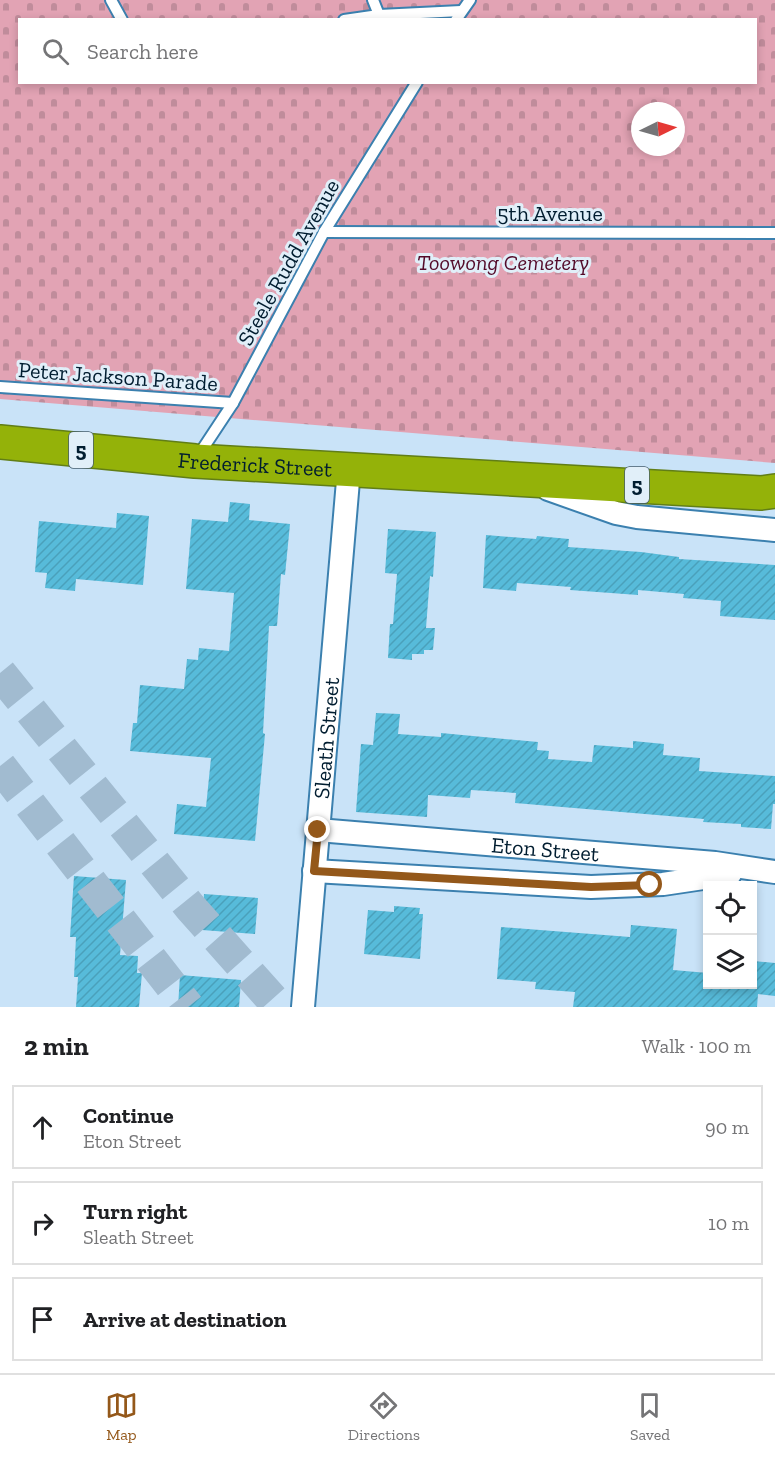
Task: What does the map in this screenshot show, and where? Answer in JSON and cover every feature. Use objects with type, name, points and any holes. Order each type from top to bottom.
[{"type":"highway","name":"Frederick Street","points":[[0,442],[195,461],[771,494]]},
{"type":"street","name":"Sleath Street","points":[[303,1007],[349,469]]},
{"type":"street","name":"Frederick Street","points":[[512,478],[624,515],[775,531]]},
{"type":"street","name":"Eton Street","points":[[318,830],[715,863],[773,872]]},
{"type":"street","name":"Eton Street","points":[[314,871],[591,887],[657,885],[716,876],[773,872]]},
{"type":"lane","points":[[111,0],[121,18]]},
{"type":"lane","points":[[373,0],[379,15]]},
{"type":"lane","points":[[358,18],[379,15],[458,15],[470,0]]},
{"type":"lane","name":"Steele Rudd Avenue","points":[[195,461],[233,403],[324,232],[416,84]]},
{"type":"lane","name":"5th Avenue","points":[[324,232],[775,233]]},
{"type":"lane","name":"Peter Jackson Parade","points":[[0,387],[233,403]]},
{"type":"green space","name":"Toowong Cemetery","points":[[0,0],[775,0],[775,463],[0,399]]},
{"type":"building","points":[[230,502],[250,504],[249,520],[290,524],[285,575],[281,574],[277,626],[269,626],[263,733],[265,734],[255,841],[174,834],[177,804],[206,807],[211,758],[130,751],[133,723],[137,723],[140,685],[184,689],[187,659],[198,660],[199,648],[229,651],[234,593],[186,589],[192,519],[228,522]]},
{"type":"building","points":[[117,513],[149,516],[143,585],[76,579],[75,591],[45,588],[47,573],[35,572],[39,521],[116,528]]},
{"type":"building","points":[[388,529],[436,532],[426,628],[435,628],[433,650],[424,650],[424,654],[412,654],[412,660],[388,658],[397,574],[385,573]]},
{"type":"building","points":[[486,535],[569,539],[568,547],[641,552],[679,557],[679,559],[775,565],[775,620],[720,616],[721,601],[683,598],[684,594],[638,590],[638,595],[517,583],[516,591],[483,588]]},
{"type":"building","points":[[376,713],[400,714],[398,734],[441,737],[441,733],[538,742],[537,750],[549,751],[548,759],[592,762],[594,745],[633,748],[633,741],[664,744],[663,755],[700,758],[699,771],[775,776],[775,804],[773,804],[771,829],[741,827],[741,824],[703,822],[704,819],[515,803],[516,793],[471,790],[470,798],[428,795],[427,817],[356,812],[361,744],[373,745]]},
{"type":"building","points":[[74,876],[126,880],[120,955],[138,956],[137,973],[142,973],[139,1007],[76,1007],[78,977],[74,977],[76,937],[70,937]]},
{"type":"building","points":[[204,894],[258,898],[255,934],[202,930]]},
{"type":"building","points":[[394,906],[420,908],[419,914],[423,914],[420,959],[364,954],[368,910],[394,912]]},
{"type":"building","points":[[631,925],[677,929],[673,970],[703,973],[703,989],[757,989],[757,961],[775,963],[775,996],[758,994],[757,1007],[573,1007],[575,992],[535,989],[536,982],[497,979],[501,927],[630,937]]},
{"type":"building","points":[[180,975],[241,980],[239,1007],[178,1007]]},
{"type":"tunnel","points":[[0,673],[191,908],[279,1007]]},
{"type":"tunnel","points":[[0,766],[188,1007]]},
{"type":"route","points":[[318,830],[314,871],[591,887],[650,885]]}]
